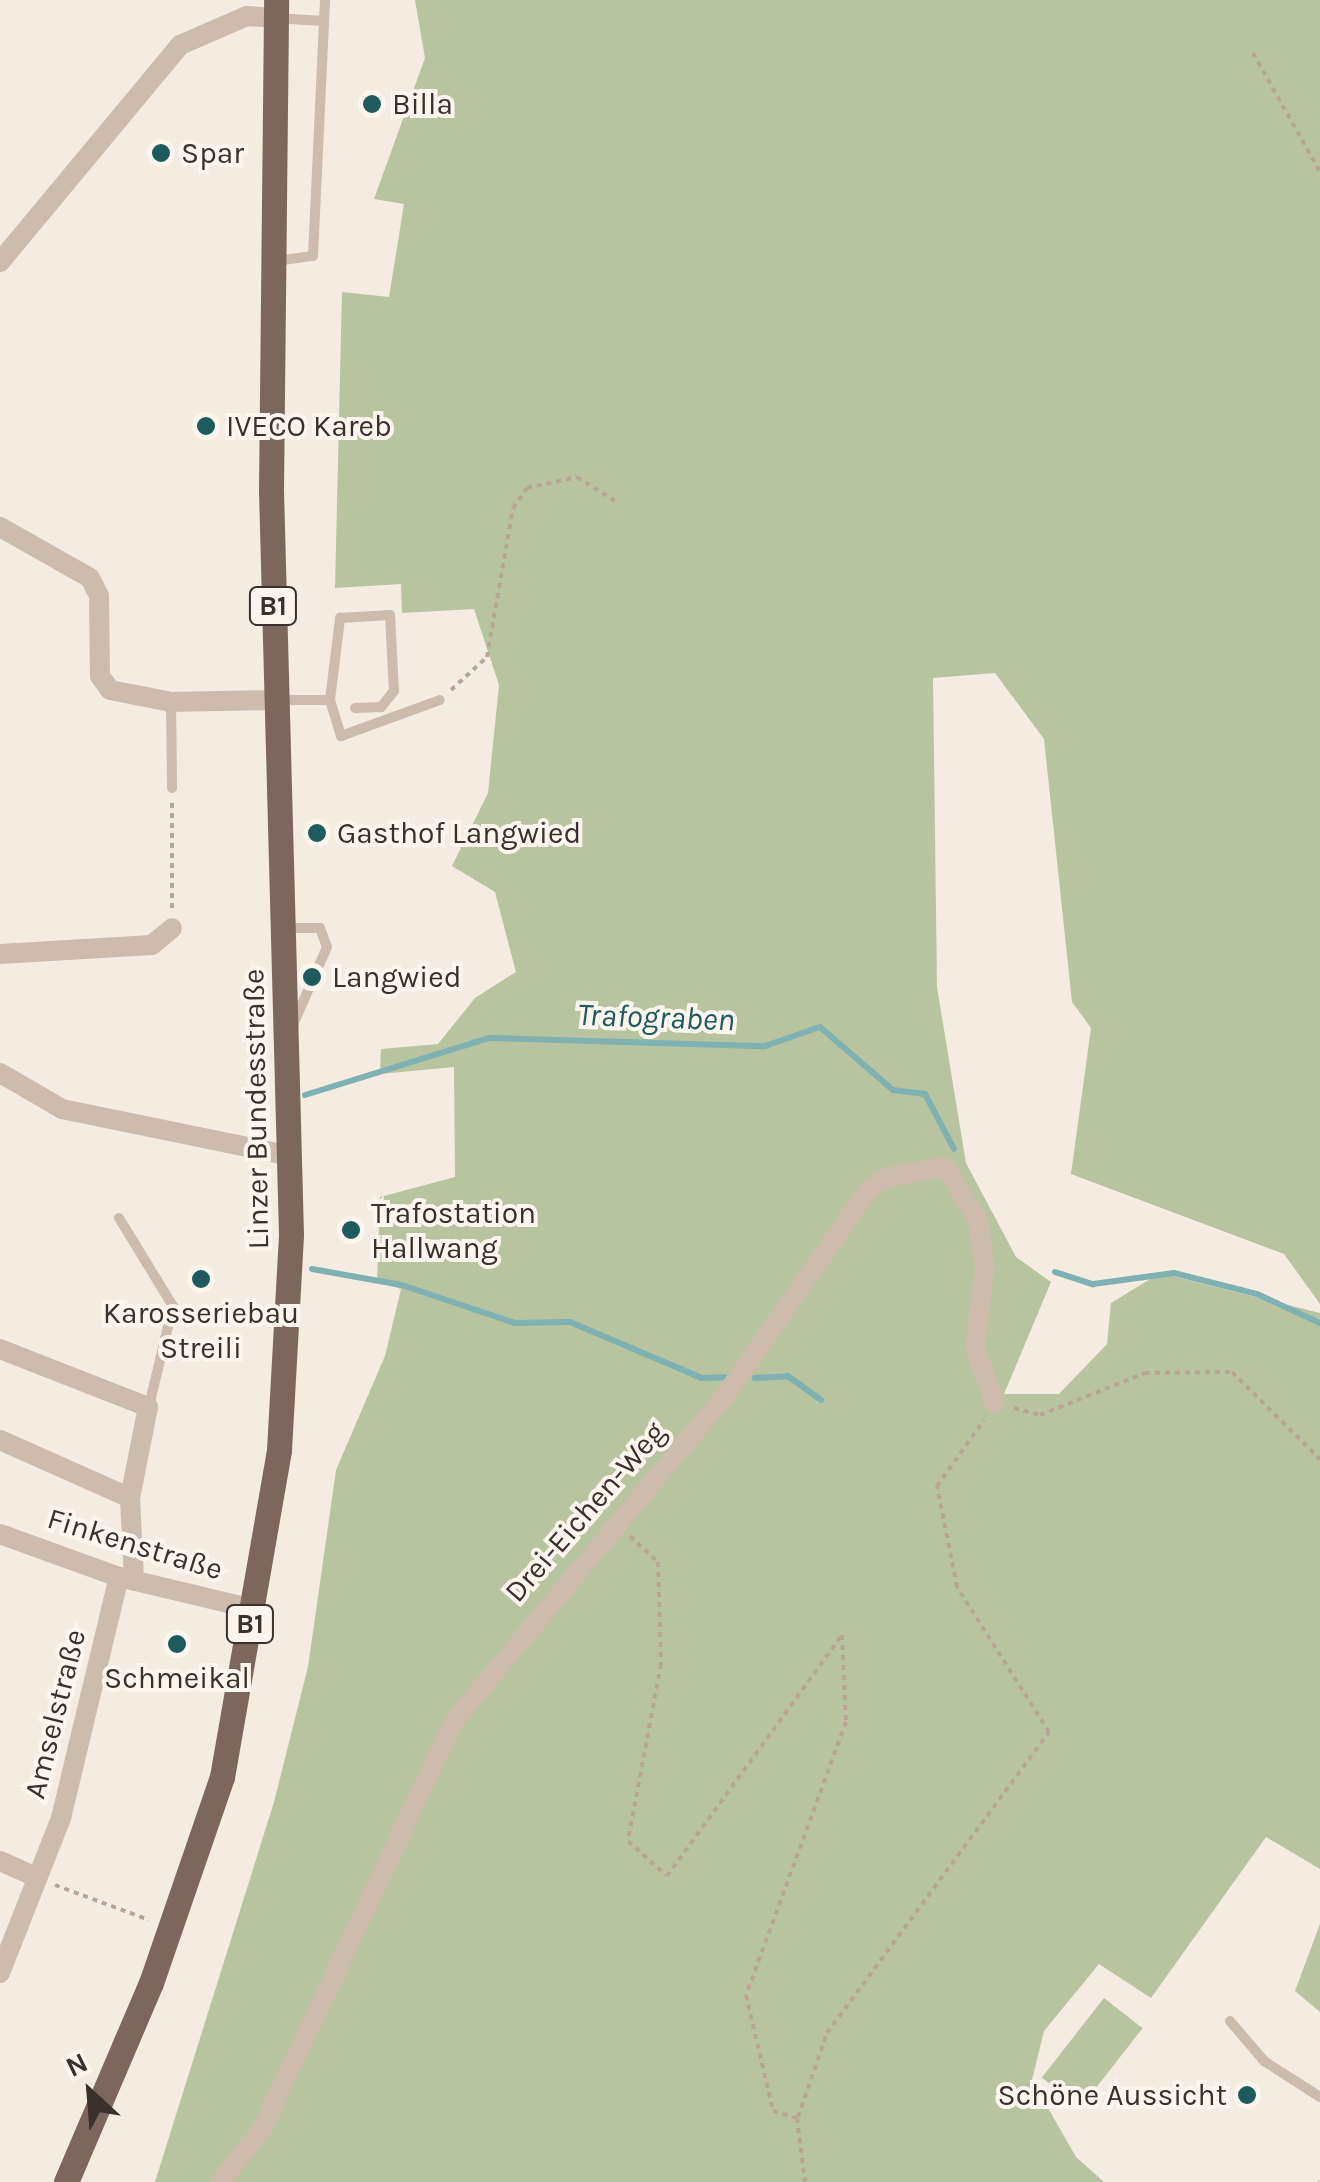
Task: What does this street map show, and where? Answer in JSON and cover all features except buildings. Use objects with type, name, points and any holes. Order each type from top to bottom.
[{"type":"main road","name":"Linzer Bundesstraße","points":[[66,2182],[204,1836],[253,1609],[279,1450],[290,1156],[276,700],[275,9]]},
{"type":"street","points":[[0,262],[180,45],[247,16],[275,9]]},
{"type":"street","points":[[0,527],[90,578],[99,596],[100,676],[110,690],[171,702],[276,700]]},
{"type":"street","points":[[0,954],[152,945],[172,928]]},
{"type":"street","points":[[0,1073],[62,1110],[290,1156]]},
{"type":"street","name":"Drei-Eichen-Weg","points":[[220,2182],[262,2130],[454,1721],[724,1396],[869,1188],[888,1177],[945,1167],[978,1220],[985,1267],[975,1347],[995,1404]]},
{"type":"street","points":[[0,1349],[148,1408]]},
{"type":"street","name":"Amselstraße","points":[[0,1973],[32,1876],[61,1818],[126,1579],[130,1498],[148,1408]]},
{"type":"street","points":[[0,1440],[130,1498]]},
{"type":"street","name":"Finkenstraße","points":[[0,1534],[126,1579],[253,1609]]},
{"type":"street","points":[[0,1861],[32,1876]]},
{"type":"lane","points":[[273,262],[313,256],[325,0]]},
{"type":"lane","points":[[275,9],[324,21]]},
{"type":"lane","points":[[355,708],[381,707],[394,692],[390,616],[340,618],[330,700],[341,736],[440,700]]},
{"type":"lane","points":[[276,700],[330,700]]},
{"type":"lane","points":[[171,702],[172,788]]},
{"type":"lane","points":[[286,928],[320,928],[326,947],[288,1036]]},
{"type":"lane","points":[[118,1218],[173,1306],[148,1408]]},
{"type":"lane","points":[[1230,2021],[1264,2060],[1320,2097]]},
{"type":"path","points":[[1254,53],[1320,172]]},
{"type":"path","points":[[440,700],[486,657],[512,508],[528,488],[577,477],[615,500]]},
{"type":"path","points":[[172,788],[172,928]]},
{"type":"path","points":[[805,2182],[797,2118],[827,2033],[1049,1732],[958,1587],[937,1486],[995,1404],[1040,1414],[1145,1373],[1232,1372],[1320,1460]]},
{"type":"path","points":[[616,1522],[658,1562],[662,1664],[628,1841],[667,1876],[842,1635],[846,1722],[746,1995],[773,2111],[797,2118]]},
{"type":"path","points":[[32,1876],[149,1920]]},
{"type":"green space","points":[[415,0],[1320,0],[1320,1304],[1284,1254],[1071,1174],[1091,1028],[1072,1002],[1044,739],[995,673],[933,678],[937,987],[966,1163],[1016,1257],[1051,1282],[1004,1394],[1059,1394],[1107,1344],[1111,1303],[1160,1273],[1320,1313],[1320,1869],[1266,1837],[1151,1998],[1099,1964],[1044,2031],[1032,2080],[1076,2157],[1104,2182],[155,2182],[274,1802],[308,1667],[336,1470],[385,1356],[401,1289],[377,1281],[380,1197],[455,1177],[454,1067],[380,1074],[381,1049],[438,1044],[475,998],[516,972],[495,892],[452,866],[488,793],[499,685],[474,609],[402,613],[401,584],[335,588],[342,292],[389,297],[404,204],[374,199],[425,58]]},
{"type":"green space","points":[[1320,1924],[1320,2012],[1295,1991]]},
{"type":"green space","points":[[1104,1998],[1143,2028],[1080,2108],[1042,2078]]},
{"type":"waterway","name":"Trafograben","points":[[305,1095],[489,1038],[765,1046],[820,1027],[893,1090],[925,1094],[954,1149]]},
{"type":"waterway","points":[[312,1269],[402,1285],[515,1323],[570,1322],[702,1378],[725,1377]]},
{"type":"waterway","name":"Trafograben","points":[[1055,1272],[1093,1284],[1174,1273],[1257,1294],[1320,1323]]},
{"type":"waterway","points":[[755,1378],[788,1376],[821,1400]]},
{"type":"place","name":"Billa","points":[[372,104]]},
{"type":"place","name":"Spar","points":[[161,153]]},
{"type":"place","name":"IVECO Kareb","points":[[206,426]]},
{"type":"place","name":"Gasthof Langwied","points":[[317,833]]},
{"type":"place","name":"Langwied","points":[[312,977]]},
{"type":"place","name":"Trafostation Hallwang","points":[[351,1230]]},
{"type":"place","name":"Karosseriebau Streili","points":[[201,1279]]},
{"type":"place","name":"Schmeikal","points":[[177,1644]]},
{"type":"place","name":"Schöne Aussicht","points":[[1247,2095]]}]
